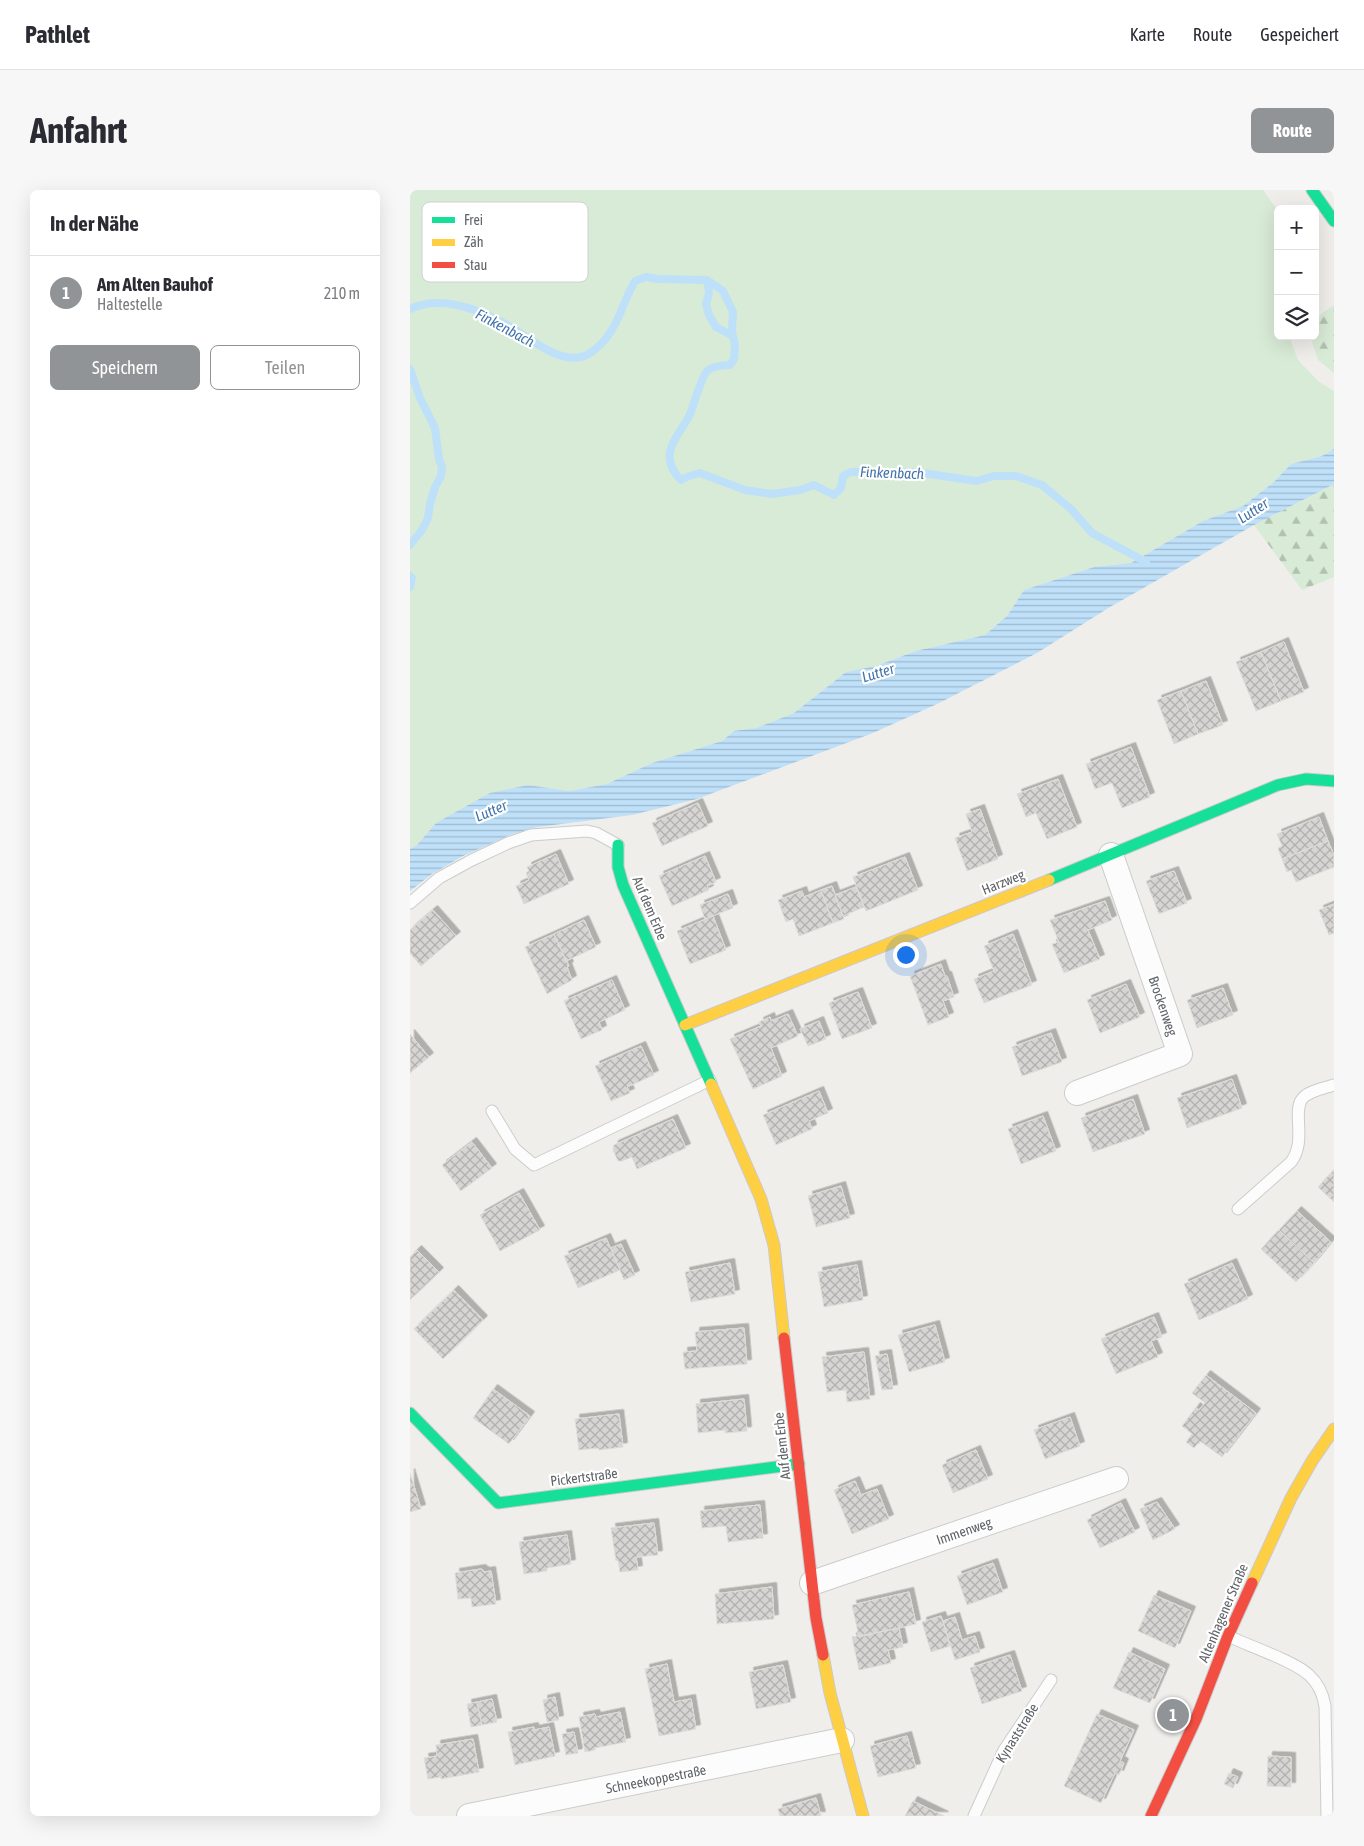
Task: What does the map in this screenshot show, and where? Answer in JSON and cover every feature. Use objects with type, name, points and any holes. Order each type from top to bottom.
[{"type":"street","points":[[1312,190],[1334,221]]},
{"type":"street","name":"Harzweg","points":[[685,1025],[1111,855],[1278,785],[1311,778],[1334,781]]},
{"type":"street","name":"Auf dem Erbe","points":[[618,845],[618,867],[623,885],[761,1199],[774,1245],[822,1657],[863,1816]]},
{"type":"street","name":"Brockenweg","points":[[1077,1092],[1180,1054],[1111,855]]},
{"type":"street","name":"Pickertstraße","points":[[410,1412],[498,1503],[799,1464]]},
{"type":"street","name":"Altenhagener Straße","points":[[1152,1816],[1196,1719],[1228,1636],[1291,1498],[1312,1461],[1334,1429]]},
{"type":"street","name":"Immenweg","points":[[812,1583],[1116,1479]]},
{"type":"street","name":"Schneekoppestraße","points":[[469,1816],[529,1810],[842,1740]]},
{"type":"lane","name":"Auf dem Erbe","points":[[410,903],[439,878],[508,843],[532,835],[587,831],[596,833],[618,845]]},
{"type":"lane","points":[[492,1111],[515,1150],[534,1165],[710,1080]]},
{"type":"lane","points":[[1238,1209],[1296,1156],[1299,1146],[1302,1099],[1309,1094],[1334,1085]]},
{"type":"lane","points":[[1228,1636],[1299,1667],[1310,1676],[1323,1696],[1325,1706],[1327,1816]]},
{"type":"lane","name":"Kynaststraße","points":[[974,1816],[1004,1750],[1051,1680]]},
{"type":"green space","points":[[410,190],[1263,190],[1274,205],[1274,340],[1290,340],[1298,360],[1319,382],[1334,391],[1334,449],[1322,456],[1291,464],[1274,482],[1243,506],[1203,521],[1131,563],[1094,567],[1024,590],[1007,616],[985,635],[916,651],[876,666],[846,672],[794,713],[756,728],[734,731],[722,741],[652,763],[607,784],[569,791],[528,785],[436,823],[417,845],[410,849]]},
{"type":"green space","points":[[1334,305],[1334,373],[1318,360],[1311,340],[1319,340],[1319,316]]},
{"type":"green space","points":[[1334,484],[1334,577],[1302,590],[1254,525]]},
{"type":"water","name":"Lutter","points":[[1334,449],[1334,484],[1254,525],[1110,607],[1037,653],[937,704],[873,733],[697,799],[632,815],[538,827],[512,834],[463,856],[432,874],[410,891],[410,849],[417,845],[436,823],[490,793],[528,785],[569,791],[607,784],[652,763],[722,741],[734,731],[756,728],[794,713],[846,672],[876,666],[916,651],[985,635],[1007,616],[1024,590],[1094,567],[1131,563],[1203,521],[1243,506],[1274,482],[1291,464],[1322,456]]},
{"type":"building","points":[[1284,642],[1304,692],[1281,701],[1261,652]]},
{"type":"building","points":[[1261,652],[1281,701],[1256,711],[1236,662]]},
{"type":"building","points":[[1206,681],[1223,725],[1198,734],[1181,691]]},
{"type":"building","points":[[1181,691],[1198,734],[1174,744],[1157,700]]},
{"type":"building","points":[[1131,747],[1150,797],[1122,808],[1112,783],[1095,789],[1086,764]]},
{"type":"building","points":[[1058,779],[1077,827],[1047,839],[1036,813],[1026,817],[1017,794]]},
{"type":"building","points":[[698,803],[708,826],[662,846],[652,823]]},
{"type":"building","points":[[980,809],[998,859],[967,871],[955,838],[972,832],[966,814]]},
{"type":"building","points":[[1319,817],[1328,841],[1282,859],[1278,848],[1282,846],[1277,834]]},
{"type":"building","points":[[1328,841],[1334,855],[1334,867],[1296,882],[1291,870],[1287,872],[1282,859]]},
{"type":"building","points":[[556,854],[569,884],[524,904],[516,886],[529,880],[526,873],[529,871],[527,867]]},
{"type":"building","points":[[705,856],[716,882],[707,886],[709,890],[672,906],[659,876]]},
{"type":"building","points":[[905,857],[918,890],[866,911],[853,877]]},
{"type":"building","points":[[1174,871],[1187,903],[1159,914],[1146,881]]},
{"type":"building","points":[[832,886],[844,919],[833,923],[821,890]]},
{"type":"building","points":[[856,887],[864,907],[843,916],[835,895]]},
{"type":"building","points":[[821,890],[833,923],[799,936],[793,919],[786,922],[778,900],[802,891],[804,897]]},
{"type":"building","points":[[728,894],[733,908],[705,919],[700,905]]},
{"type":"building","points":[[1105,901],[1112,920],[1088,930],[1100,959],[1064,973],[1052,944],[1059,942],[1050,920]]},
{"type":"building","points":[[1334,904],[1334,933],[1329,935],[1319,910]]},
{"type":"building","points":[[433,910],[456,936],[421,966],[410,953],[410,930]]},
{"type":"building","points":[[713,916],[726,950],[690,964],[677,931]]},
{"type":"building","points":[[584,920],[596,947],[566,961],[554,934]]},
{"type":"building","points":[[554,934],[569,966],[567,967],[572,980],[547,994],[525,947]]},
{"type":"building","points":[[1013,934],[1032,985],[984,1003],[974,979],[994,971],[984,946]]},
{"type":"building","points":[[941,964],[954,997],[943,1001],[949,1017],[928,1025],[910,976]]},
{"type":"building","points":[[612,980],[625,1010],[599,1022],[602,1030],[581,1039],[564,1001]]},
{"type":"building","points":[[1126,984],[1140,1017],[1100,1033],[1087,1000]]},
{"type":"building","points":[[1223,988],[1233,1015],[1197,1028],[1187,1000]]},
{"type":"building","points":[[858,992],[872,1028],[842,1039],[829,1003]]},
{"type":"building","points":[[788,1014],[798,1036],[771,1048],[782,1076],[753,1089],[730,1039],[761,1026],[759,1022],[770,1017],[771,1021]]},
{"type":"building","points":[[819,1021],[826,1039],[808,1046],[800,1029]]},
{"type":"building","points":[[1051,1033],[1062,1062],[1022,1076],[1012,1047]]},
{"type":"building","points":[[410,1034],[429,1057],[410,1073]]},
{"type":"building","points":[[641,1046],[654,1075],[627,1087],[630,1093],[611,1101],[595,1066]]},
{"type":"building","points":[[1232,1079],[1242,1108],[1187,1128],[1177,1098]]},
{"type":"building","points":[[819,1091],[828,1113],[809,1121],[812,1129],[776,1145],[763,1115]]},
{"type":"building","points":[[1133,1099],[1145,1134],[1093,1152],[1081,1118]]},
{"type":"building","points":[[1043,1116],[1056,1151],[1021,1164],[1008,1129]]},
{"type":"building","points":[[673,1119],[686,1148],[637,1169],[632,1157],[618,1161],[613,1150],[614,1145]]},
{"type":"building","points":[[472,1142],[492,1168],[461,1191],[442,1165]]},
{"type":"building","points":[[1334,1170],[1334,1202],[1318,1187]]},
{"type":"building","points":[[841,1186],[850,1218],[816,1227],[808,1196]]},
{"type":"building","points":[[519,1193],[540,1230],[500,1251],[480,1215]]},
{"type":"building","points":[[1297,1211],[1331,1242],[1314,1263],[1279,1230]]},
{"type":"building","points":[[1279,1230],[1314,1263],[1296,1282],[1261,1249]]},
{"type":"building","points":[[606,1238],[620,1270],[578,1288],[564,1256]]},
{"type":"building","points":[[621,1244],[635,1275],[624,1280],[611,1248]]},
{"type":"building","points":[[417,1250],[439,1272],[410,1300],[410,1257]]},
{"type":"building","points":[[730,1263],[735,1294],[691,1302],[685,1272]]},
{"type":"building","points":[[1232,1263],[1248,1299],[1199,1320],[1184,1284]]},
{"type":"building","points":[[857,1265],[863,1300],[824,1307],[818,1272]]},
{"type":"building","points":[[454,1290],[483,1320],[443,1359],[414,1329]]},
{"type":"building","points":[[1154,1317],[1162,1337],[1151,1341],[1158,1357],[1116,1374],[1101,1339]]},
{"type":"building","points":[[935,1325],[945,1362],[909,1372],[898,1335]]},
{"type":"building","points":[[744,1328],[747,1364],[685,1369],[683,1352],[697,1351],[695,1332]]},
{"type":"building","points":[[864,1352],[870,1399],[847,1402],[846,1390],[827,1392],[822,1357]]},
{"type":"building","points":[[887,1354],[893,1389],[882,1390],[875,1356]]},
{"type":"building","points":[[1206,1375],[1256,1413],[1222,1457],[1200,1441],[1194,1448],[1186,1442],[1192,1434],[1182,1426],[1196,1407],[1199,1410],[1205,1403],[1192,1393]]},
{"type":"building","points":[[493,1389],[530,1416],[509,1444],[473,1418]]},
{"type":"building","points":[[744,1399],[747,1431],[725,1433],[725,1430],[698,1433],[696,1404]]},
{"type":"building","points":[[619,1414],[623,1447],[579,1450],[575,1419]]},
{"type":"building","points":[[1070,1417],[1080,1446],[1045,1459],[1034,1430]]},
{"type":"building","points":[[976,1450],[988,1479],[953,1493],[942,1465]]},
{"type":"building","points":[[410,1473],[421,1509],[410,1512]]},
{"type":"building","points":[[855,1481],[861,1495],[877,1489],[889,1519],[852,1534],[834,1490]]},
{"type":"building","points":[[1157,1502],[1175,1529],[1153,1540],[1140,1509]]},
{"type":"building","points":[[1121,1503],[1135,1532],[1100,1548],[1087,1520]]},
{"type":"building","points":[[760,1505],[763,1538],[728,1542],[726,1526],[702,1528],[700,1511]]},
{"type":"building","points":[[654,1523],[658,1555],[636,1557],[638,1570],[620,1572],[618,1560],[616,1561],[611,1528]]},
{"type":"building","points":[[567,1535],[571,1564],[547,1568],[547,1571],[524,1574],[519,1542]]},
{"type":"building","points":[[993,1563],[1003,1592],[967,1605],[957,1576]]},
{"type":"building","points":[[481,1569],[485,1572],[491,1571],[496,1604],[472,1607],[471,1598],[458,1599],[455,1573]]},
{"type":"building","points":[[772,1587],[774,1619],[717,1624],[715,1594]]},
{"type":"building","points":[[909,1592],[916,1624],[859,1637],[852,1605]]},
{"type":"building","points":[[1154,1595],[1191,1611],[1175,1648],[1138,1631]]},
{"type":"building","points":[[941,1616],[950,1646],[931,1652],[922,1622]]},
{"type":"building","points":[[955,1617],[962,1640],[975,1636],[980,1652],[955,1660],[943,1621]]},
{"type":"building","points":[[899,1628],[903,1647],[888,1650],[891,1663],[859,1670],[852,1637]]},
{"type":"building","points":[[1129,1652],[1165,1669],[1150,1703],[1113,1688]]},
{"type":"building","points":[[1010,1655],[1022,1691],[982,1704],[970,1668]]},
{"type":"building","points":[[667,1664],[674,1702],[691,1699],[696,1729],[659,1736],[645,1669]]},
{"type":"building","points":[[783,1665],[791,1702],[756,1709],[749,1672]]},
{"type":"building","points":[[555,1697],[559,1720],[547,1722],[543,1700]]},
{"type":"building","points":[[492,1699],[497,1722],[482,1725],[477,1702]]},
{"type":"building","points":[[477,1702],[482,1725],[471,1727],[467,1704]]},
{"type":"building","points":[[620,1712],[626,1742],[595,1748],[595,1750],[585,1752],[579,1717],[595,1714],[596,1717]]},
{"type":"building","points":[[1097,1714],[1134,1730],[1120,1761],[1124,1763],[1119,1775],[1115,1773],[1101,1803],[1064,1786]]},
{"type":"building","points":[[534,1727],[534,1730],[549,1727],[555,1756],[515,1765],[508,1732]]},
{"type":"building","points":[[574,1732],[578,1753],[566,1755],[562,1734]]},
{"type":"building","points":[[907,1736],[916,1768],[878,1777],[870,1746]]},
{"type":"building","points":[[473,1739],[479,1772],[441,1779],[441,1777],[428,1779],[424,1758],[437,1756],[436,1745]]},
{"type":"building","points":[[1268,1756],[1291,1757],[1291,1787],[1267,1786]]},
{"type":"building","points":[[1229,1773],[1238,1777],[1233,1788],[1224,1784]]},
{"type":"building","points":[[816,1798],[821,1816],[780,1816],[778,1809]]},
{"type":"building","points":[[913,1801],[944,1816],[905,1816]]},
{"type":"waterway","name":"Finkenbach","points":[[410,309],[424,304],[440,303],[471,309],[502,322],[553,353],[574,358],[589,354],[606,338],[616,323],[635,281],[646,277],[707,280],[723,291],[733,312],[734,359],[730,365],[718,366],[707,371],[700,384],[688,419],[673,442],[670,460],[674,471],[681,480],[700,473],[745,490],[772,494],[800,490],[814,485],[834,495],[841,488],[843,476],[851,472],[916,472],[976,481],[994,476],[1016,476],[1042,485],[1071,509],[1092,533],[1146,562]]},
{"type":"waterway","name":"Finkenbach","points":[[707,280],[709,293],[706,304],[709,315],[716,327],[733,336]]},
{"type":"waterway","name":"Finkenbach","points":[[410,369],[420,398],[435,428],[439,459],[442,467],[441,476],[435,487],[430,504],[428,518],[422,530],[410,545]]},
{"type":"waterway","name":"Finkenbach","points":[[410,576],[412,578],[410,587]]},
{"type":"traffic: fast","points":[[1312,190],[1334,221]]},
{"type":"traffic: fast","points":[[1049,880],[1278,785],[1306,779],[1334,781]]},
{"type":"traffic: fast","points":[[618,845],[618,867],[623,885],[711,1084]]},
{"type":"traffic: fast","points":[[410,1413],[498,1503],[799,1464]]},
{"type":"traffic: slow","points":[[685,1025],[1049,880]]},
{"type":"traffic: slow","points":[[711,1084],[761,1199],[774,1245],[784,1338]]},
{"type":"traffic: slow","points":[[1252,1583],[1291,1498],[1312,1461],[1334,1429]]},
{"type":"traffic: slow","points":[[823,1655],[830,1693],[863,1816]]},
{"type":"traffic: jam","points":[[784,1338],[816,1618],[823,1655]]},
{"type":"traffic: jam","points":[[1151,1816],[1196,1719],[1228,1636],[1252,1583]]},
{"type":"place","name":"Am Alten Bauhof","points":[[1173,1715]]}]
